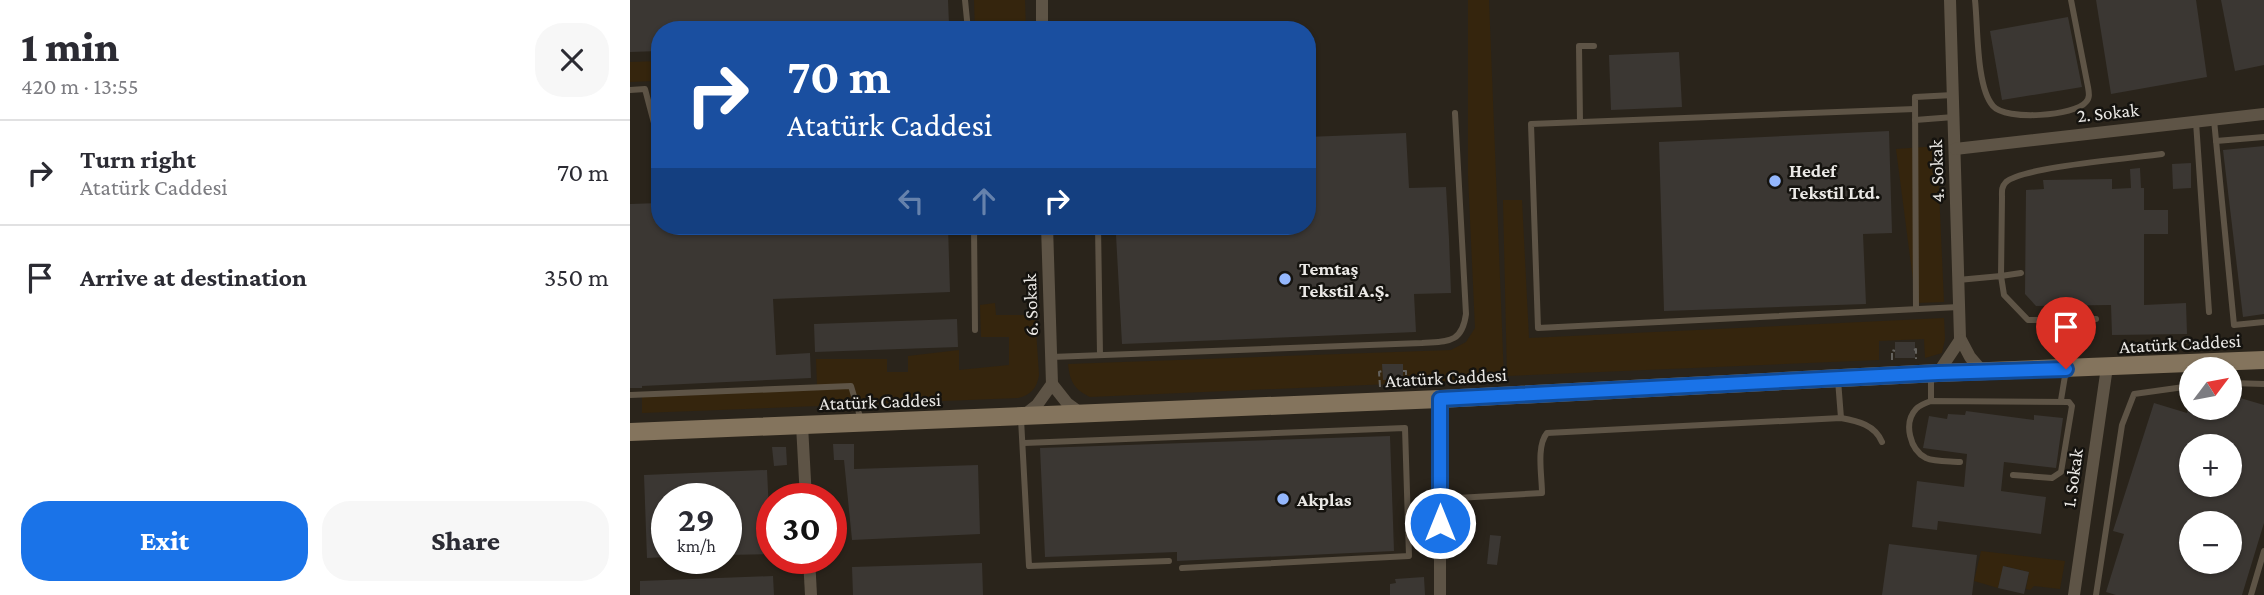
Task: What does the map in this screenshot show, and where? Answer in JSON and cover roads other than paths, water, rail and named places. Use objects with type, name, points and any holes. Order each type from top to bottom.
[{"type":"street","points":[[1042,0],[1042,21]]},
{"type":"street","name":"4. Sokak","points":[[1950,0],[1960,340]]},
{"type":"street","name":"2. Sokak","points":[[1955,149],[2264,114]]},
{"type":"street","name":"6. Sokak","points":[[1047,235],[1052,384]]},
{"type":"street","points":[[1935,373],[1960,340],[1973,362],[1982,371]]},
{"type":"street","name":"Atatürk Caddesi","points":[[2242,363],[2264,360]]},
{"type":"street","name":"Atatürk Caddesi","points":[[630,432],[1440,399],[1982,371],[2179,367]]},
{"type":"street","name":"1. Sokak","points":[[2074,595],[2107,368]]},
{"type":"street","points":[[1021,417],[1037,405],[1052,384],[1067,403],[1082,414]]},
{"type":"street","points":[[1440,399],[1440,595]]},
{"type":"street","points":[[802,425],[805,483]]},
{"type":"street","points":[[810,574],[811,595]]},
{"type":"lane","points":[[965,0],[967,21]]},
{"type":"lane","points":[[1975,0],[1983,83],[1988,99],[1995,108],[2004,113],[2035,116],[2075,108],[2084,105],[2088,100],[2088,87],[2071,0]]},
{"type":"lane","points":[[1580,122],[1579,46],[1594,46]]},
{"type":"lane","points":[[630,90],[645,89],[651,112]]},
{"type":"lane","points":[[1916,309],[1914,97],[1953,95]]},
{"type":"lane","points":[[1915,109],[1531,124],[1538,328],[1959,307]]},
{"type":"lane","points":[[1051,357],[1442,342],[1458,336],[1464,328],[1466,314],[1455,113]]},
{"type":"lane","points":[[1915,120],[1954,117]]},
{"type":"lane","points":[[2214,120],[2234,324],[2264,322]]},
{"type":"lane","points":[[2196,122],[2209,312]]},
{"type":"lane","points":[[2216,141],[2264,138]]},
{"type":"lane","points":[[2096,319],[2028,320],[2004,295],[2001,276],[2003,186],[2008,180],[2040,171],[2162,154]]},
{"type":"lane","points":[[974,235],[975,330]]},
{"type":"lane","points":[[1098,235],[1100,355]]},
{"type":"lane","points":[[1958,280],[2021,273]]},
{"type":"lane","points":[[2062,400],[2066,369]]},
{"type":"lane","points":[[1931,401],[1935,373]]},
{"type":"lane","points":[[1838,378],[1841,418]]},
{"type":"lane","points":[[2242,383],[2264,384]]},
{"type":"lane","points":[[630,395],[851,386],[861,422]]},
{"type":"lane","points":[[2096,595],[2122,425],[2134,394],[2179,388]]},
{"type":"lane","points":[[1960,462],[1927,459],[1915,447],[1909,431],[1912,414],[1918,406],[1931,401],[2069,402],[2072,406],[2061,472],[2052,478],[2013,475]]},
{"type":"lane","points":[[1021,417],[1029,566],[1168,561]]},
{"type":"lane","points":[[1440,499],[1542,493],[1541,446],[1543,436],[1547,433],[1841,418],[1870,426],[1882,442]]},
{"type":"lane","points":[[1024,443],[1405,428],[1409,556],[1182,568]]},
{"type":"lane","points":[[2251,595],[2264,551]]},
{"type":"place","name":"Hedef Tekstil Ltd.","points":[[1775,181]]},
{"type":"place","name":"Temtaş Tekstil A.Ş.","points":[[1285,279]]},
{"type":"place","name":"Akplas","points":[[1283,499]]}]
